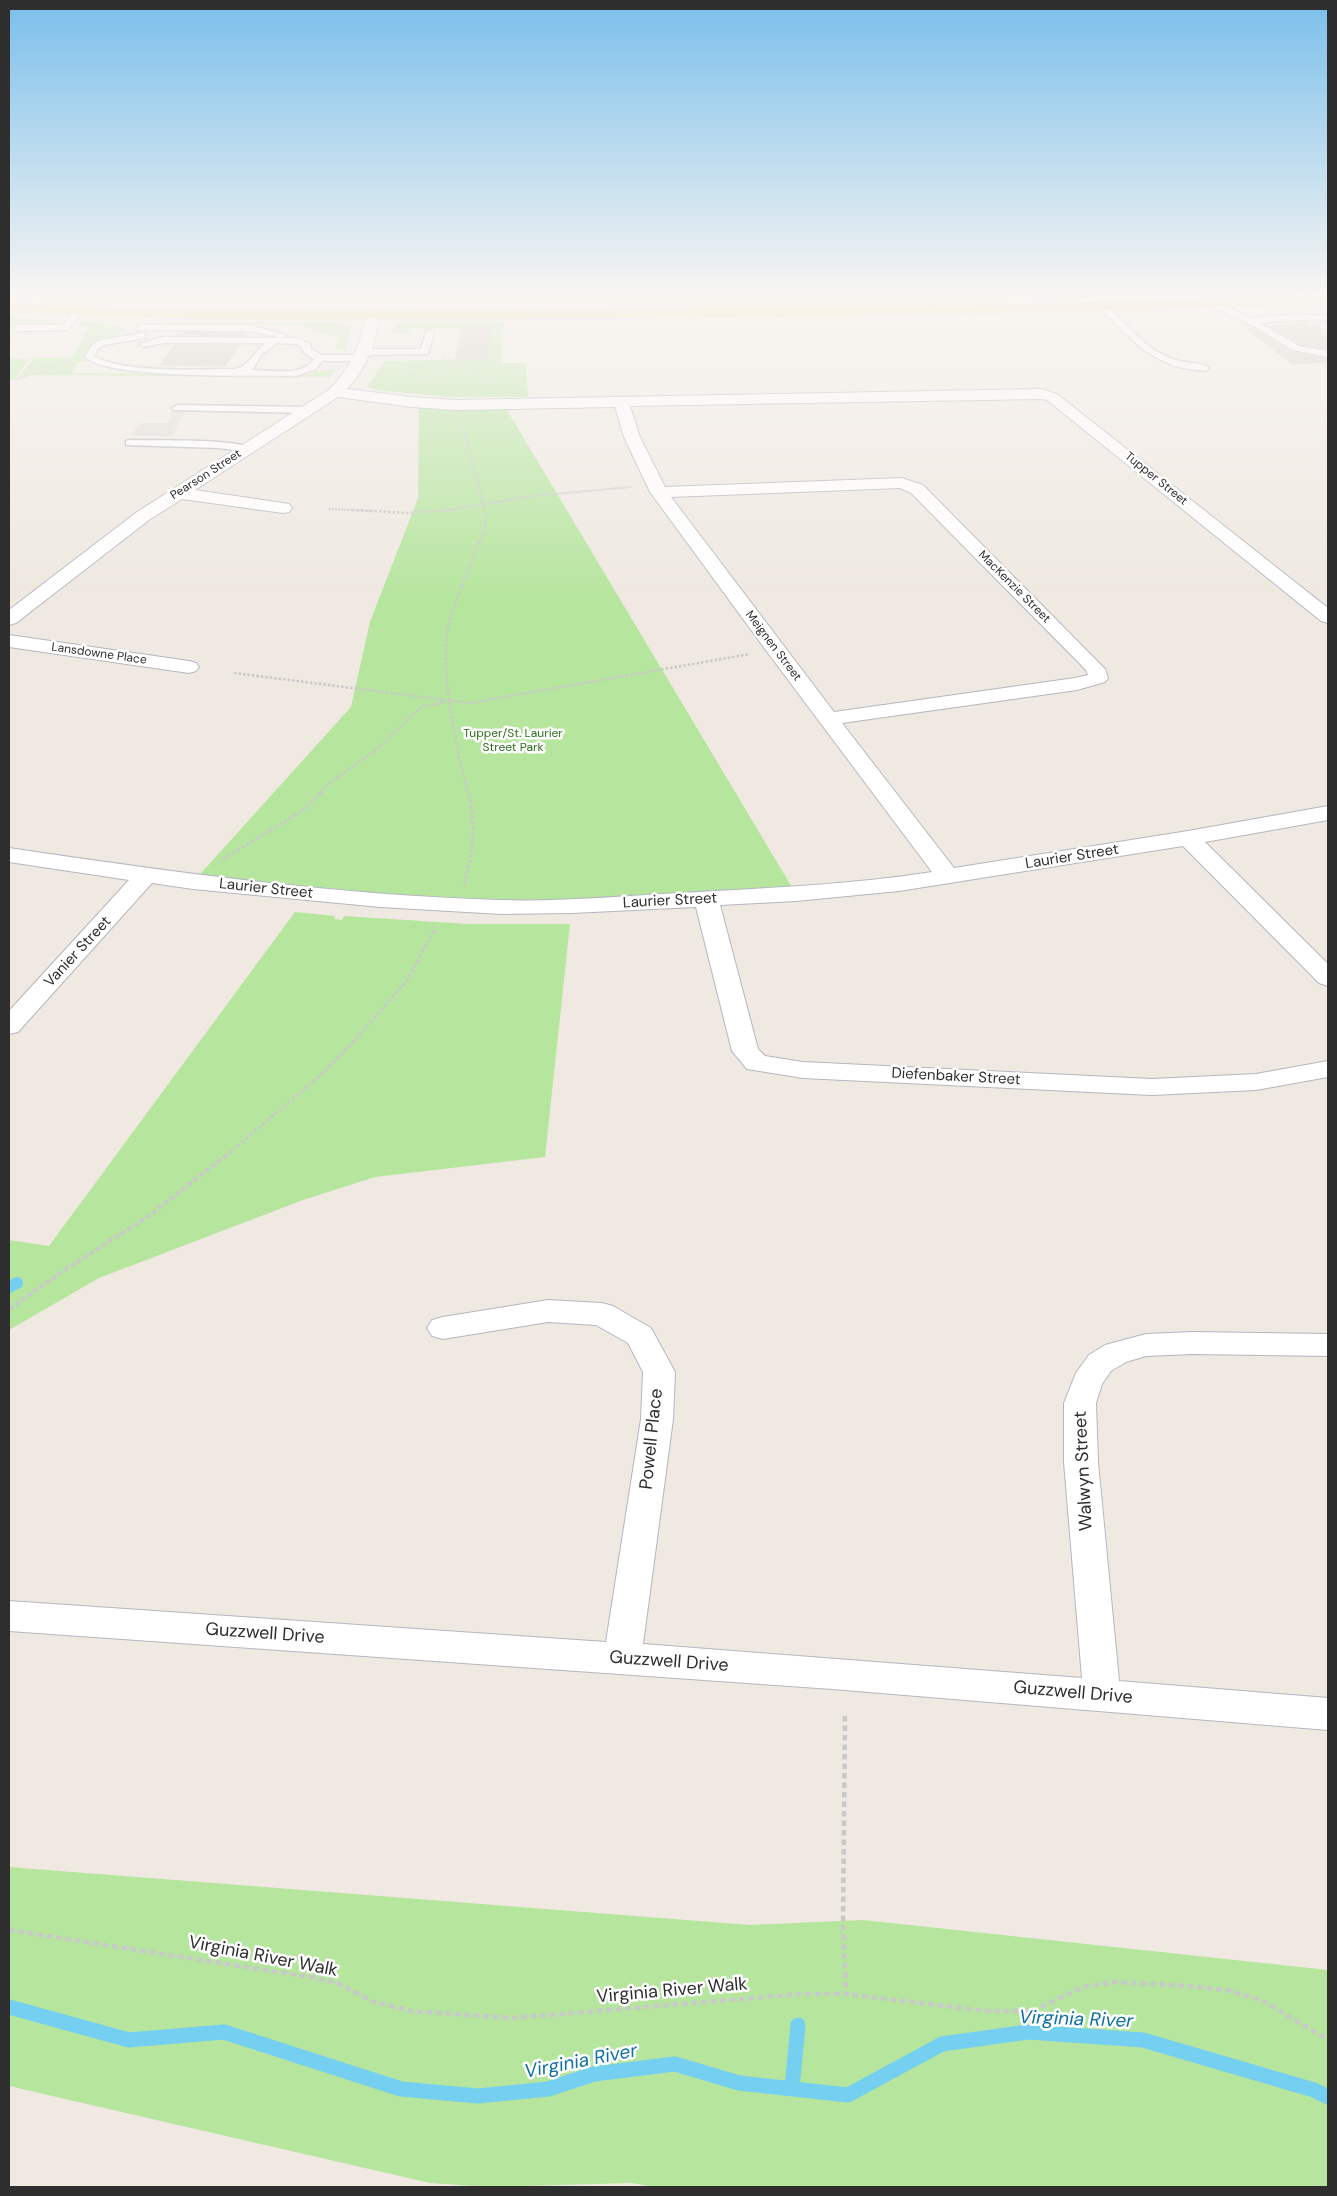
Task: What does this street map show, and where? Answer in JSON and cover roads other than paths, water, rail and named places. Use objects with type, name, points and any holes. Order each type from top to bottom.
[{"type":"street","name":"Pearson Street","points":[[9,619],[103,546],[178,493],[334,392]]},
{"type":"street","name":"Tupper Street","points":[[339,392],[412,402],[455,405],[1026,394],[1046,396],[1071,412],[1328,617]]},
{"type":"street","name":"Meignen Street","points":[[621,402],[632,437],[660,492],[752,619],[948,877]]},
{"type":"street","name":"MacKenzie Street","points":[[660,492],[902,483],[917,489],[1098,673],[1098,678],[1077,684],[829,719]]},
{"type":"street","points":[[178,493],[283,508]]},
{"type":"street","name":"Lansdowne Place","points":[[9,641],[189,667]]},
{"type":"street","name":"Laurier Street","points":[[9,855],[146,876],[269,890],[458,905],[572,906],[706,900],[847,890],[948,877],[1328,813]]},
{"type":"street","points":[[1188,838],[1328,978]]},
{"type":"street","name":"Vanier Street","points":[[9,1026],[146,876]]},
{"type":"street","name":"Diefenbaker Street","points":[[706,900],[745,1051],[757,1063],[803,1070],[1152,1087],[1256,1082],[1328,1069]]},
{"type":"street","name":"Powell Place","points":[[443,1328],[548,1311],[602,1314],[640,1336],[652,1357],[659,1372],[657,1419],[622,1659]]},
{"type":"street","name":"Walwyn Street","points":[[1102,1696],[1081,1462],[1080,1404],[1087,1381],[1100,1363],[1116,1353],[1146,1346],[1193,1343],[1328,1345]]},
{"type":"street","name":"Guzzwell Drive","points":[[9,1616],[832,1673],[1328,1714]]},
{"type":"lane","points":[[177,408],[308,410]]},
{"type":"lane","points":[[129,443],[219,445],[247,449]]},
{"type":"waterway","points":[[9,1287],[17,1283]]},
{"type":"waterway","name":"Virginia River","points":[[9,2007],[129,2040],[224,2032],[401,2089],[478,2096],[548,2089],[594,2074],[675,2064],[739,2083],[848,2095],[942,2044],[1028,2032],[1143,2040],[1314,2090],[1328,2097]]},
{"type":"waterway","points":[[792,2088],[798,2025]]},
{"type":"park label","name":"Tupper/St. Laurier Street Park","points":[[513,741]]}]
